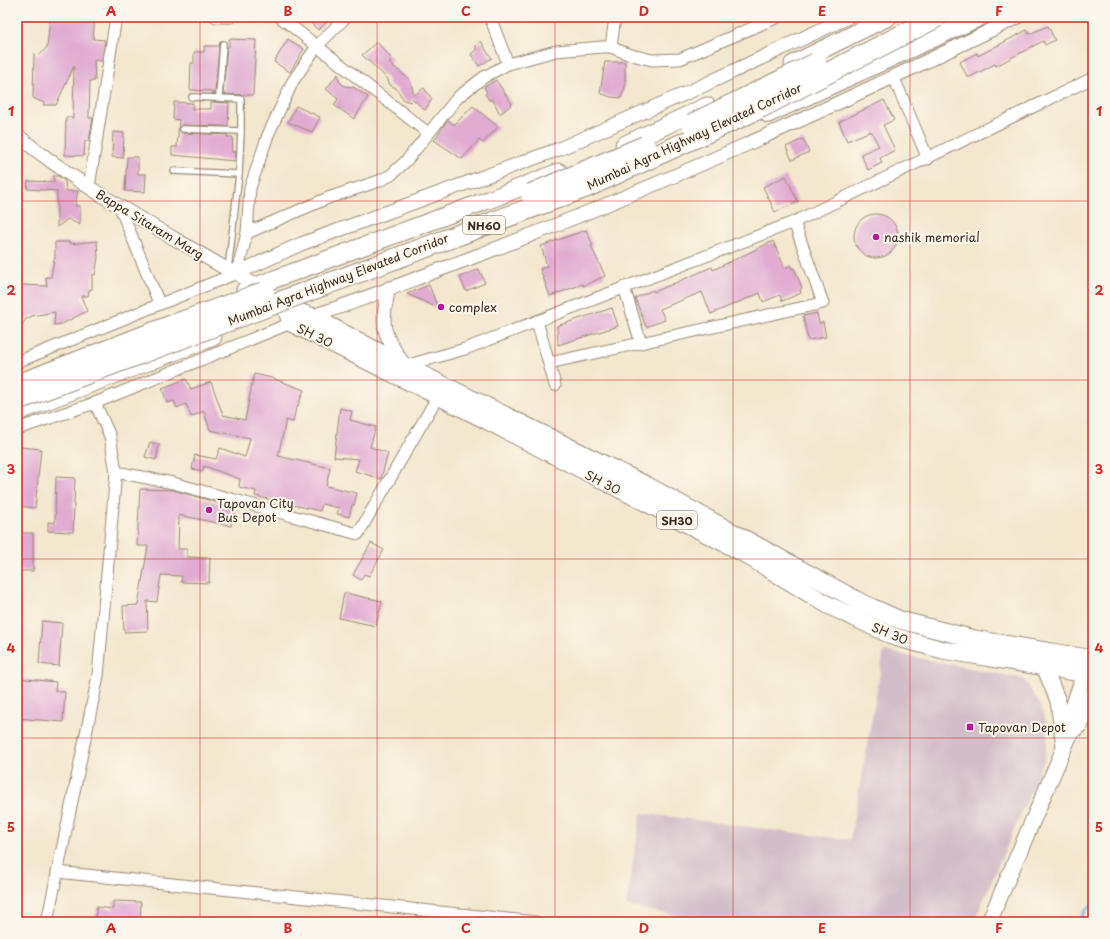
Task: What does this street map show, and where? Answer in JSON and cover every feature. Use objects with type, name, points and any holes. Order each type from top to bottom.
[{"type":"highway","name":"Mumbai Agra Highway Elevated Corridor","points":[[17,385],[178,323],[493,209],[641,148],[739,102],[908,17]]},
{"type":"highway","name":"Mumbai Agra Highway Elevated Corridor","points":[[17,400],[587,187],[754,111],[937,17]]},
{"type":"main road","points":[[17,375],[492,199],[641,138],[888,17]]},
{"type":"main road","points":[[17,412],[289,316],[622,182],[980,17]]},
{"type":"main road","name":"SH 30","points":[[289,316],[311,316],[405,373],[438,396],[738,550],[828,605],[895,637],[943,650],[1044,667],[1090,671]]},
{"type":"main road","name":"SH 30","points":[[289,316],[405,373],[646,485],[862,603],[892,617],[974,639],[1093,658]]},
{"type":"main road","points":[[885,632],[892,617]]},
{"type":"main road","points":[[1044,667],[1058,701],[1064,747]]},
{"type":"main road","points":[[1071,732],[1069,719],[1090,671]]},
{"type":"main road","points":[[989,922],[1064,747],[1071,732],[1082,724],[1093,694]]},
{"type":"main road","points":[[1064,747],[1093,720]]},
{"type":"street","points":[[89,187],[116,17]]},
{"type":"street","points":[[216,17],[231,17]]},
{"type":"street","points":[[280,17],[428,132]]},
{"type":"street","points":[[232,271],[247,233],[250,188],[261,151],[286,95],[317,46],[346,17]]},
{"type":"street","points":[[490,17],[508,64]]},
{"type":"street","points":[[611,47],[615,17]]},
{"type":"street","points":[[247,233],[328,198],[379,181],[391,175],[407,160],[428,132],[458,97],[484,76],[508,64],[569,49],[611,47],[643,59],[670,60],[680,58],[778,17]]},
{"type":"street","points":[[17,362],[159,304],[232,271],[559,149],[700,87],[848,17]]},
{"type":"street","points":[[311,316],[550,229],[653,186],[894,78],[1018,17]]},
{"type":"street","points":[[894,78],[928,159]]},
{"type":"street","points":[[389,288],[383,325],[387,339],[405,373],[465,348],[794,222],[928,159],[1093,78]]},
{"type":"street","name":"Bappa Sitaram Marg","points":[[17,135],[55,165],[89,187],[255,286],[289,316]]},
{"type":"street","points":[[119,205],[159,304]]},
{"type":"street","points":[[549,363],[823,303],[794,222]]},
{"type":"street","points":[[624,288],[641,342]]},
{"type":"street","points":[[17,429],[95,403],[289,316]]},
{"type":"street","points":[[537,321],[555,385]]},
{"type":"street","points":[[116,472],[173,482],[358,534],[438,396]]},
{"type":"street","points":[[46,922],[98,676],[116,472],[110,436],[95,403]]},
{"type":"street","points":[[57,872],[536,922]]},
{"type":"lane","points":[[219,97],[223,44]]},
{"type":"lane","points":[[192,97],[241,99],[242,131],[232,271]]},
{"type":"lane","points":[[183,129],[242,131]]},
{"type":"lane","points":[[174,171],[239,174]]},
{"type":"shaded area","points":[[884,651],[1024,679],[1040,705],[1047,724],[1047,744],[1044,760],[974,922],[712,922],[626,906],[641,813],[850,840]]},
{"type":"building","points":[[50,17],[95,17],[93,39],[105,40],[102,61],[94,60],[95,81],[90,81],[89,118],[93,118],[89,141],[85,141],[84,156],[65,155],[66,117],[73,118],[74,66],[56,105],[43,105],[44,103],[33,98],[34,54],[40,55],[47,47]]},
{"type":"building","points":[[305,17],[332,17],[318,30]]},
{"type":"building","points":[[1048,26],[1055,40],[1045,45],[1043,41],[996,66],[995,64],[968,78],[960,62],[977,53],[978,56],[1027,30],[1029,34]]},
{"type":"building","points":[[229,39],[256,40],[253,95],[223,94]]},
{"type":"building","points":[[288,39],[304,49],[290,72],[274,62]]},
{"type":"building","points":[[481,41],[492,58],[479,66],[471,54],[476,50],[476,45]]},
{"type":"building","points":[[377,42],[392,59],[389,63],[410,80],[414,95],[424,88],[432,99],[425,110],[413,99],[410,102],[404,100],[396,88],[390,85],[387,78],[362,55]]},
{"type":"building","points":[[204,46],[219,46],[215,94],[212,94],[212,91],[190,90],[191,63],[194,63],[194,52],[204,52]]},
{"type":"building","points":[[605,62],[625,62],[625,87],[621,98],[611,97],[600,93]]},
{"type":"building","points":[[338,74],[339,81],[344,86],[353,87],[368,97],[354,119],[334,105],[338,99],[326,89]]},
{"type":"building","points":[[496,80],[512,104],[500,114],[493,100],[489,100],[485,94],[487,92],[484,87]]},
{"type":"building","points":[[884,100],[894,120],[883,125],[895,150],[880,158],[882,163],[868,170],[861,154],[879,146],[871,131],[847,141],[839,122]]},
{"type":"building","points":[[174,102],[193,103],[192,109],[211,109],[211,102],[229,103],[228,126],[183,125],[179,129],[183,133],[228,135],[227,137],[233,137],[232,152],[236,152],[235,161],[172,155],[172,147],[177,147],[179,120],[173,119]]},
{"type":"building","points":[[296,106],[320,117],[312,132],[288,122]]},
{"type":"building","points":[[473,106],[498,127],[483,143],[479,140],[462,159],[434,140],[448,120],[454,125]]},
{"type":"building","points":[[113,132],[124,133],[123,158],[112,157]]},
{"type":"building","points":[[803,139],[809,152],[792,160],[786,147]]},
{"type":"building","points":[[127,157],[138,157],[138,174],[146,174],[145,192],[125,191]]},
{"type":"building","points":[[53,176],[58,176],[65,181],[66,191],[78,191],[75,206],[80,206],[80,225],[68,219],[57,227],[57,191],[27,189],[28,181],[54,182]]},
{"type":"building","points":[[786,176],[798,202],[775,212],[763,187]]},
{"type":"building","name":"nashik memorial","points":[[872,214],[880,214],[885,215],[892,220],[897,227],[897,245],[892,252],[885,257],[872,258],[864,255],[857,248],[854,240],[854,232],[857,224],[864,217]]},
{"type":"building","points":[[586,230],[593,245],[591,246],[605,276],[583,286],[583,284],[550,296],[540,269],[547,266],[541,246]]},
{"type":"building","points":[[97,241],[98,258],[95,275],[92,275],[92,289],[89,290],[88,296],[81,296],[87,311],[62,324],[54,325],[55,312],[32,316],[25,320],[17,333],[17,293],[19,292],[20,285],[47,286],[46,277],[51,277],[55,259],[55,242],[70,242],[70,244]]},
{"type":"building","points":[[773,241],[785,268],[791,265],[792,269],[794,268],[802,288],[800,290],[801,293],[782,301],[780,295],[763,302],[760,293],[711,314],[702,292],[660,309],[665,320],[646,327],[635,298],[653,290],[654,292],[712,267],[713,270]]},
{"type":"building","points":[[479,269],[485,283],[466,291],[460,277]]},
{"type":"building","points":[[429,285],[438,308],[407,294]]},
{"type":"building","points":[[612,308],[618,326],[558,345],[557,326]]},
{"type":"building","points":[[817,313],[819,323],[823,322],[826,337],[808,340],[803,316]]},
{"type":"building","points":[[254,374],[272,378],[304,390],[296,408],[293,422],[286,420],[278,456],[330,468],[326,486],[357,493],[349,517],[337,514],[339,508],[322,504],[320,511],[255,496],[256,491],[239,487],[240,479],[204,466],[203,471],[192,469],[195,455],[216,459],[220,448],[245,457],[250,438],[210,430],[204,411],[191,417],[186,404],[177,408],[174,401],[167,403],[162,388],[186,379],[191,389],[211,382],[223,415],[245,420]]},
{"type":"building","points":[[340,408],[352,411],[350,420],[376,427],[370,447],[388,453],[381,479],[355,471],[359,459],[334,457]]},
{"type":"building","points":[[150,442],[159,445],[156,460],[145,457]]},
{"type":"building","points":[[21,447],[41,449],[35,508],[17,506]]},
{"type":"building","points":[[56,477],[75,478],[73,532],[48,531],[48,522],[55,523]]},
{"type":"building","points":[[140,489],[173,490],[236,508],[231,526],[179,515],[178,549],[187,549],[187,557],[210,558],[209,583],[181,582],[182,576],[161,575],[157,602],[147,601],[148,631],[124,632],[123,606],[138,605],[148,546],[137,546]]},
{"type":"building","points":[[17,533],[33,533],[33,571],[17,571]]},
{"type":"building","points":[[371,543],[384,550],[369,576],[364,574],[361,580],[353,575]]},
{"type":"building","points":[[344,593],[382,601],[376,626],[339,618]]},
{"type":"building","points":[[42,621],[62,623],[59,666],[39,664]]},
{"type":"building","points":[[17,678],[56,682],[55,691],[65,692],[63,722],[17,718]]},
{"type":"building","points":[[113,901],[141,902],[140,922],[94,922],[97,907],[113,909]]},
{"type":"waterway","points":[[1079,922],[1086,910],[1093,904]]},
{"type":"place","name":"nashik memorial","points":[[876,237]]},
{"type":"place","name":"complex","points":[[441,307]]},
{"type":"place","name":"Tapovan City Bus Depot","points":[[209,510]]},
{"type":"place","name":"Tapovan Depot","points":[[970,727]]}]
